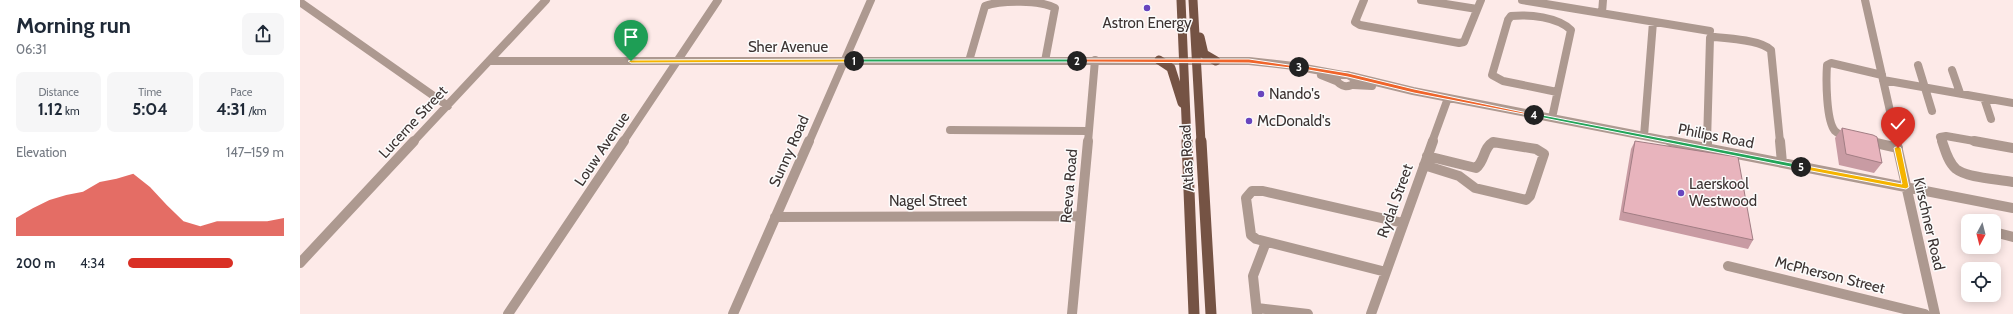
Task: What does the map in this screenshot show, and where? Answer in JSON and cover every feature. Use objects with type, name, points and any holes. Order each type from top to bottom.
[{"type":"main road","name":"Atlas Road","points":[[1181,0],[1187,114],[1194,314]]},
{"type":"main road","name":"Atlas Road","points":[[1193,0],[1211,314]]},
{"type":"main road","points":[[1194,27],[1198,32],[1204,54],[1216,61]]},
{"type":"main road","points":[[1159,60],[1171,68],[1187,114]]},
{"type":"street","name":"Lucerne Street","points":[[300,263],[546,0]]},
{"type":"street","name":"Louw Avenue","points":[[508,314],[678,62],[718,0]]},
{"type":"street","name":"Sunny Road","points":[[733,314],[871,0]]},
{"type":"street","points":[[1364,0],[1355,22],[1360,25],[1459,43],[1464,42],[1466,38],[1473,9],[1472,0]]},
{"type":"street","points":[[1421,0],[1473,9]]},
{"type":"street","points":[[1473,9],[1481,0]]},
{"type":"street","points":[[1522,0],[1710,30]]},
{"type":"street","points":[[1602,13],[1603,0]]},
{"type":"street","name":"Kirschner Road","points":[[1865,0],[1935,314]]},
{"type":"street","points":[[300,2],[448,106]]},
{"type":"street","points":[[969,60],[986,5],[996,2],[1056,3],[1045,61]]},
{"type":"street","points":[[1552,118],[1571,30],[1570,27],[1561,22],[1523,15],[1511,16],[1508,20],[1492,75],[1502,82],[1557,92]]},
{"type":"street","points":[[1644,136],[1653,22]]},
{"type":"street","points":[[1707,148],[1710,38],[1719,37],[1754,43],[1768,47],[1772,54],[1782,163]]},
{"type":"street","name":"Reeva Road","points":[[1072,314],[1095,60]]},
{"type":"street","name":"Sher Avenue","points":[[489,61],[678,62],[1184,60]]},
{"type":"street","name":"Philips Road","points":[[1184,60],[1262,62],[1347,75],[1448,98],[2013,208]]},
{"type":"street","points":[[1898,148],[1843,135],[1834,129],[1830,115],[1827,65],[1831,63],[1882,78],[2013,103]]},
{"type":"street","name":"Philips Road","points":[[1285,65],[1336,81],[1344,86],[1353,85],[1414,91]]},
{"type":"street","points":[[1918,65],[1932,111]]},
{"type":"street","points":[[1952,70],[1960,93]]},
{"type":"street","points":[[1336,81],[1337,76],[1347,75],[1356,81],[1353,85]]},
{"type":"street","name":"Rydal Street","points":[[1370,314],[1448,98]]},
{"type":"street","points":[[1984,98],[1991,119]]},
{"type":"street","points":[[950,130],[1088,131]]},
{"type":"street","points":[[2013,148],[1946,136],[1940,137],[1949,160],[1956,169],[1967,174],[2013,182]]},
{"type":"street","points":[[1493,142],[1536,149],[1544,154],[1530,196],[1526,200],[1475,188],[1459,176],[1426,161],[1476,168],[1479,167],[1488,145],[1493,142]]},
{"type":"street","points":[[1386,272],[1256,239],[1251,234],[1245,201],[1248,194],[1252,191],[1263,191],[1403,224]]},
{"type":"street","name":"Nagel Street","points":[[775,216],[1081,216]]},
{"type":"street","points":[[2001,234],[2013,237]]},
{"type":"street","points":[[1266,242],[1253,276],[1257,311],[1308,314]]},
{"type":"street","name":"McPherson Street","points":[[1728,266],[1925,314]]},
{"type":"building","points":[[1842,128],[1877,137],[1882,163],[1846,154]]},
{"type":"building","name":"Laerskool Westwood","points":[[1635,141],[1738,157],[1753,240],[1623,212]]},
{"type":"place","name":"Astron Energy","points":[[1147,8]]},
{"type":"place","name":"Nando's","points":[[1261,94]]},
{"type":"place","name":"McDonald's","points":[[1249,121]]},
{"type":"place","name":"Laerskool Westwood","points":[[1681,193]]},
{"type":"route","points":[[631,61],[1249,61],[1302,67],[1323,72],[1348,75],[1414,91],[1906,187],[1898,148]]}]
